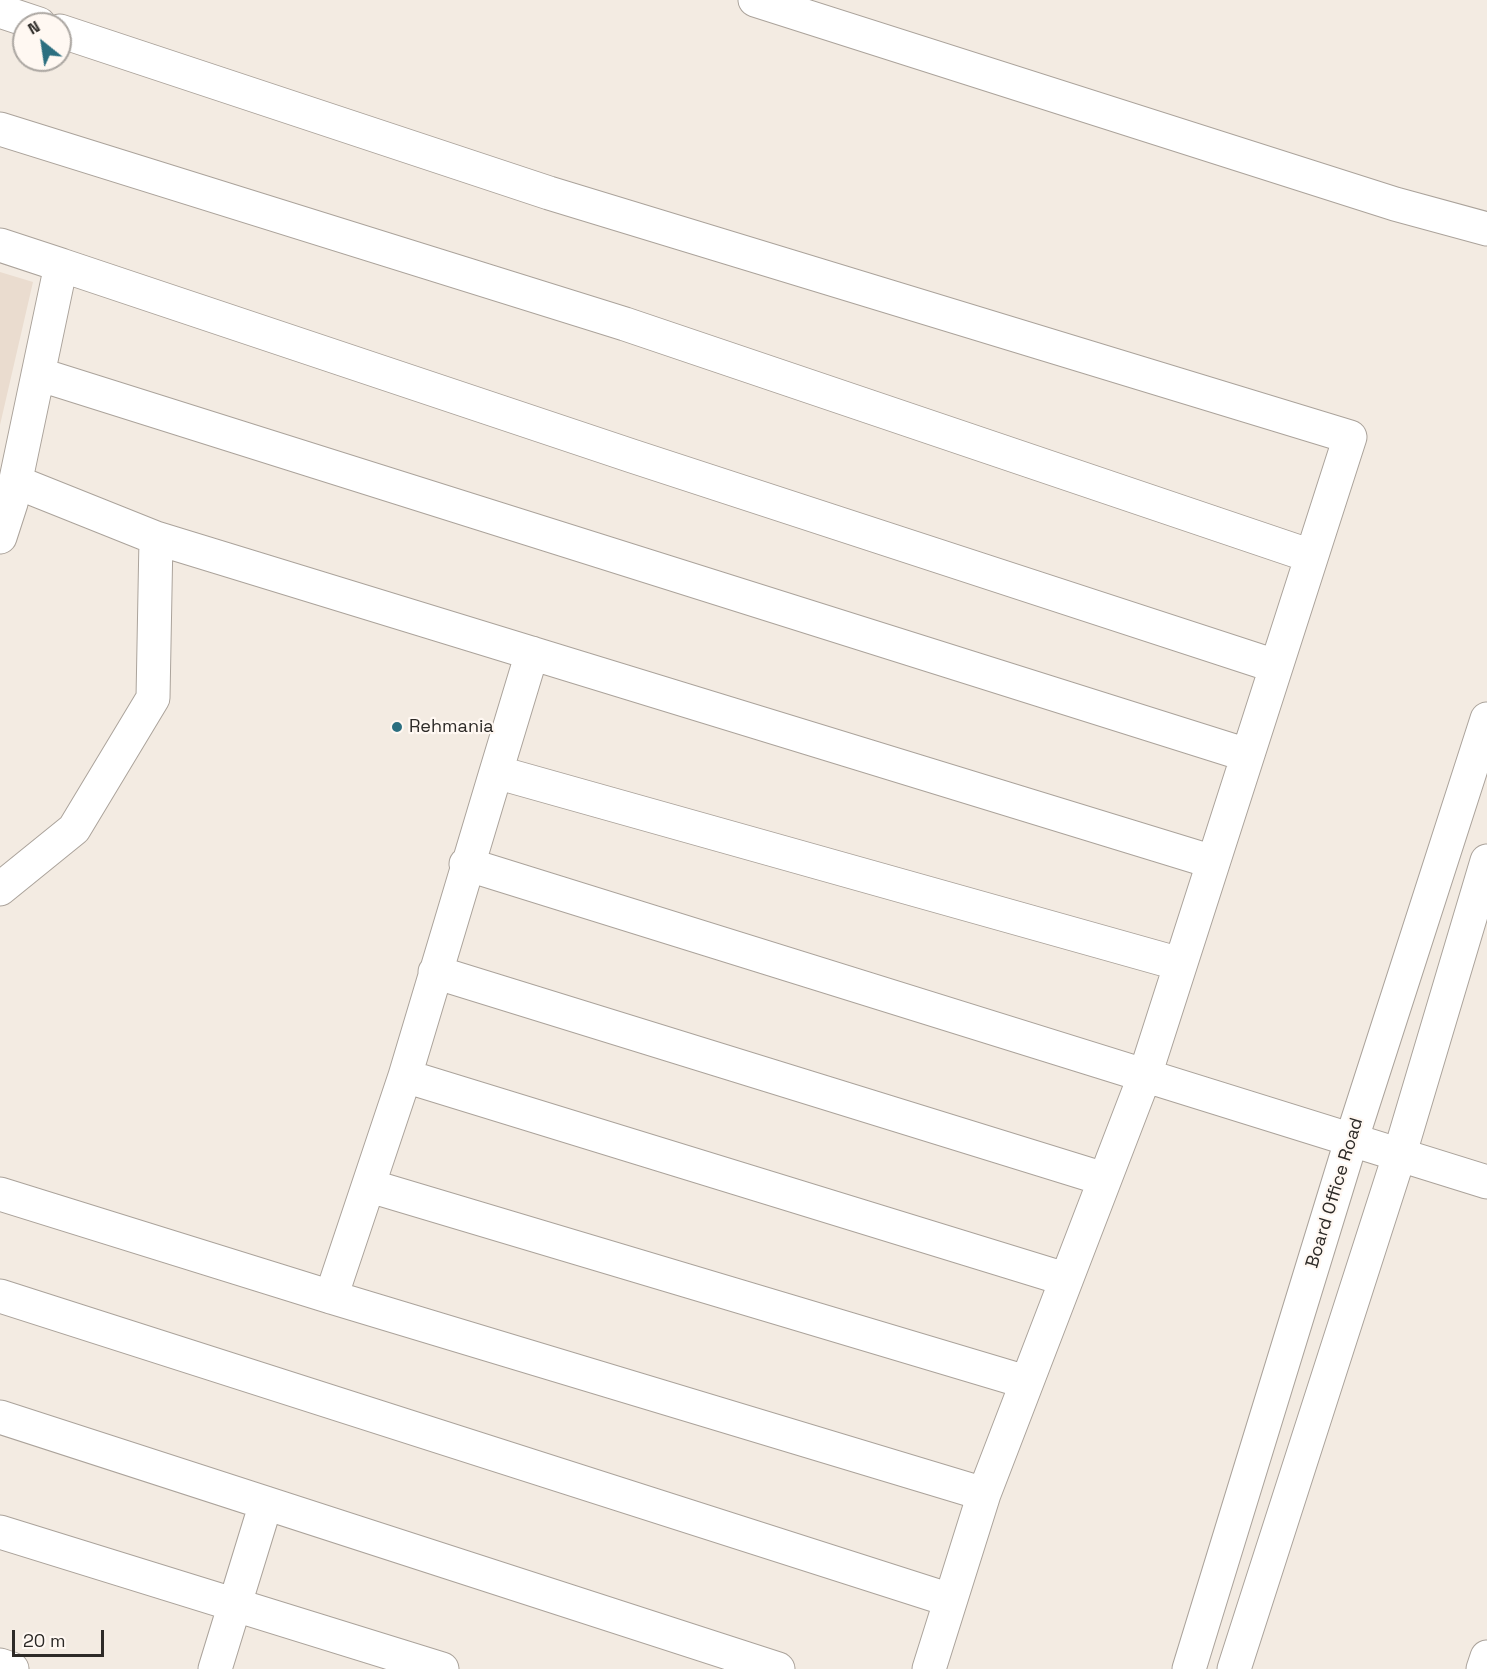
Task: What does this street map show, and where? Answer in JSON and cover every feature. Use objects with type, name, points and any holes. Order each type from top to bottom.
[{"type":"street","points":[[755,0],[1395,204],[1487,229]]},
{"type":"street","points":[[72,35],[549,193],[1350,437],[1145,1075],[984,1494],[929,1669]]},
{"type":"street","points":[[0,129],[625,324],[1311,556]]},
{"type":"street","points":[[0,244],[632,456],[1275,666]]},
{"type":"street","points":[[0,537],[16,482],[61,265]]},
{"type":"street","points":[[38,374],[1247,755]]},
{"type":"street","points":[[16,482],[156,538],[1213,862]]},
{"type":"street","points":[[0,889],[74,829],[153,699],[156,538]]},
{"type":"street","points":[[331,1297],[405,1076],[466,864],[532,653]]},
{"type":"street","name":"Board Office Road","points":[[1189,1669],[1352,1138],[1487,719]]},
{"type":"street","points":[[496,772],[1180,964]]},
{"type":"street","points":[[1234,1669],[1400,1153],[1487,861]]},
{"type":"street","points":[[466,864],[1352,1138],[1487,1182]]},
{"type":"street","points":[[435,972],[1104,1179]]},
{"type":"street","points":[[405,1076],[1065,1279]]},
{"type":"street","points":[[370,1186],[1026,1382]]},
{"type":"street","points":[[0,1194],[331,1297],[984,1494]]},
{"type":"street","points":[[0,1296],[950,1600]]},
{"type":"street","points":[[0,1417],[778,1669]]},
{"type":"street","points":[[215,1669],[266,1503]]},
{"type":"street","points":[[0,1532],[442,1669]]},
{"type":"street","points":[[1483,1669],[1487,1657]]},
{"type":"street","points":[[0,1665],[12,1669]]},
{"type":"shaded area","points":[[0,272],[33,282],[0,425]]},
{"type":"place","name":"Rehmania","points":[[397,727]]}]
